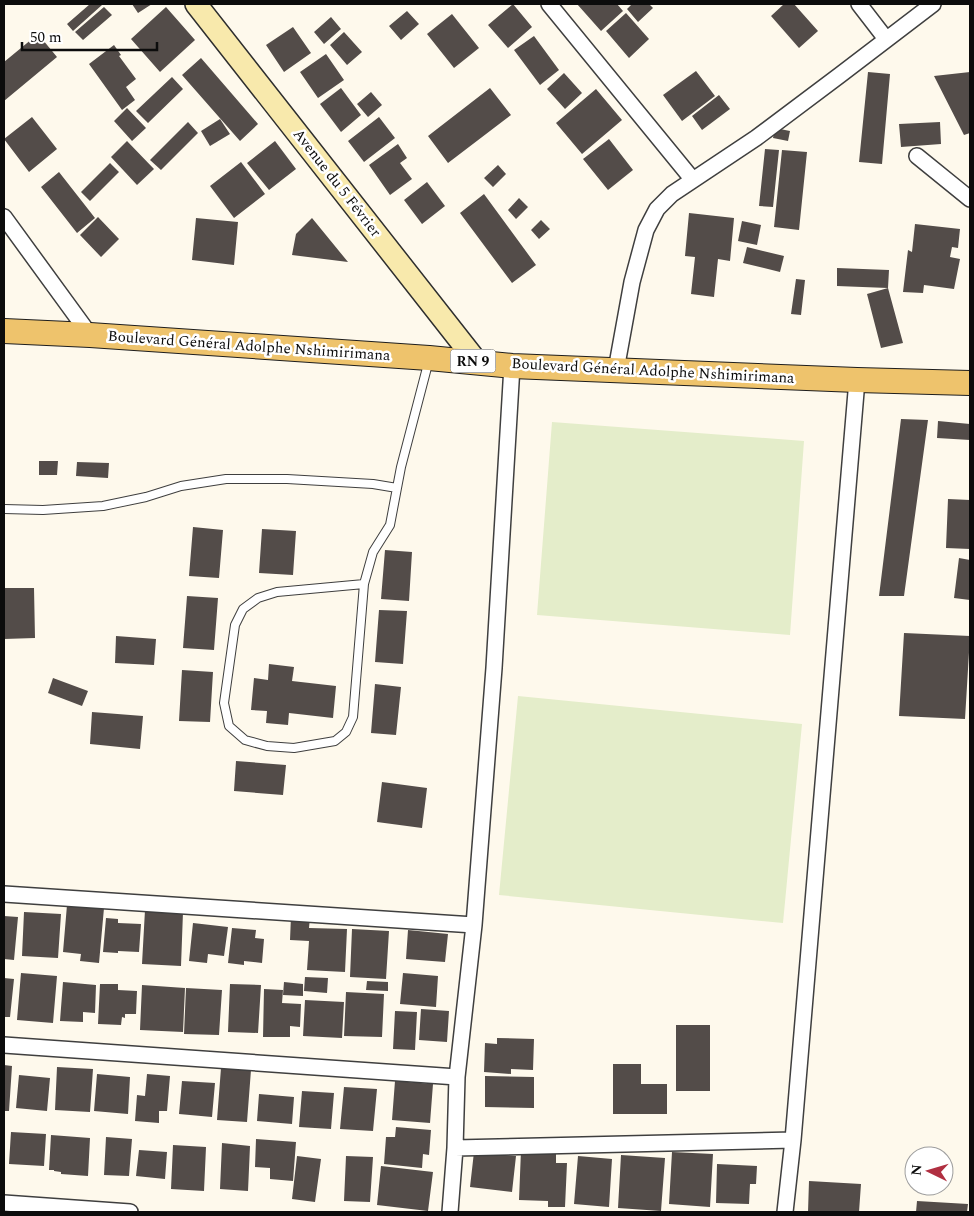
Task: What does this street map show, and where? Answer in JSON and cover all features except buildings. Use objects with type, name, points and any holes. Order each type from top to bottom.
[{"type":"main road","name":"Boulevard Général Adolphe Nshimirimana","points":[[4,331],[430,358],[512,366],[970,383]]},
{"type":"main road","name":"Boulevard Général Adolphe Nshimirimana","points":[[943,381],[970,373]]},
{"type":"street","name":"Avenue du 5 Février","points":[[196,4],[477,362]]},
{"type":"street","points":[[549,4],[693,180]]},
{"type":"street","points":[[859,4],[886,39]]},
{"type":"street","points":[[616,370],[632,282],[646,230],[656,209],[672,194],[763,133],[933,4]]},
{"type":"street","points":[[917,156],[970,200]]},
{"type":"street","points":[[4,217],[90,335]]},
{"type":"street","points":[[450,1212],[455,1148],[457,1077],[474,925],[494,668],[512,366]]},
{"type":"street","points":[[785,1212],[793,1140],[857,380]]},
{"type":"street","points":[[4,894],[474,925]]},
{"type":"street","points":[[4,1045],[457,1077]]},
{"type":"street","points":[[455,1148],[793,1140]]},
{"type":"street","points":[[4,1203],[22,1208],[130,1212]]},
{"type":"lane","points":[[364,584],[277,592],[258,598],[243,609],[236,625],[224,703],[229,726],[244,740],[267,746],[294,748],[335,741],[346,732],[353,718],[364,584],[373,552],[390,525],[401,468],[430,358]]},
{"type":"lane","points":[[4,509],[43,510],[103,506],[146,497],[181,486],[226,479],[287,479],[373,484],[397,488]]},
{"type":"green space","points":[[552,422],[804,441],[790,635],[537,615]]},
{"type":"green space","points":[[518,696],[802,724],[783,923],[499,895]]}]
